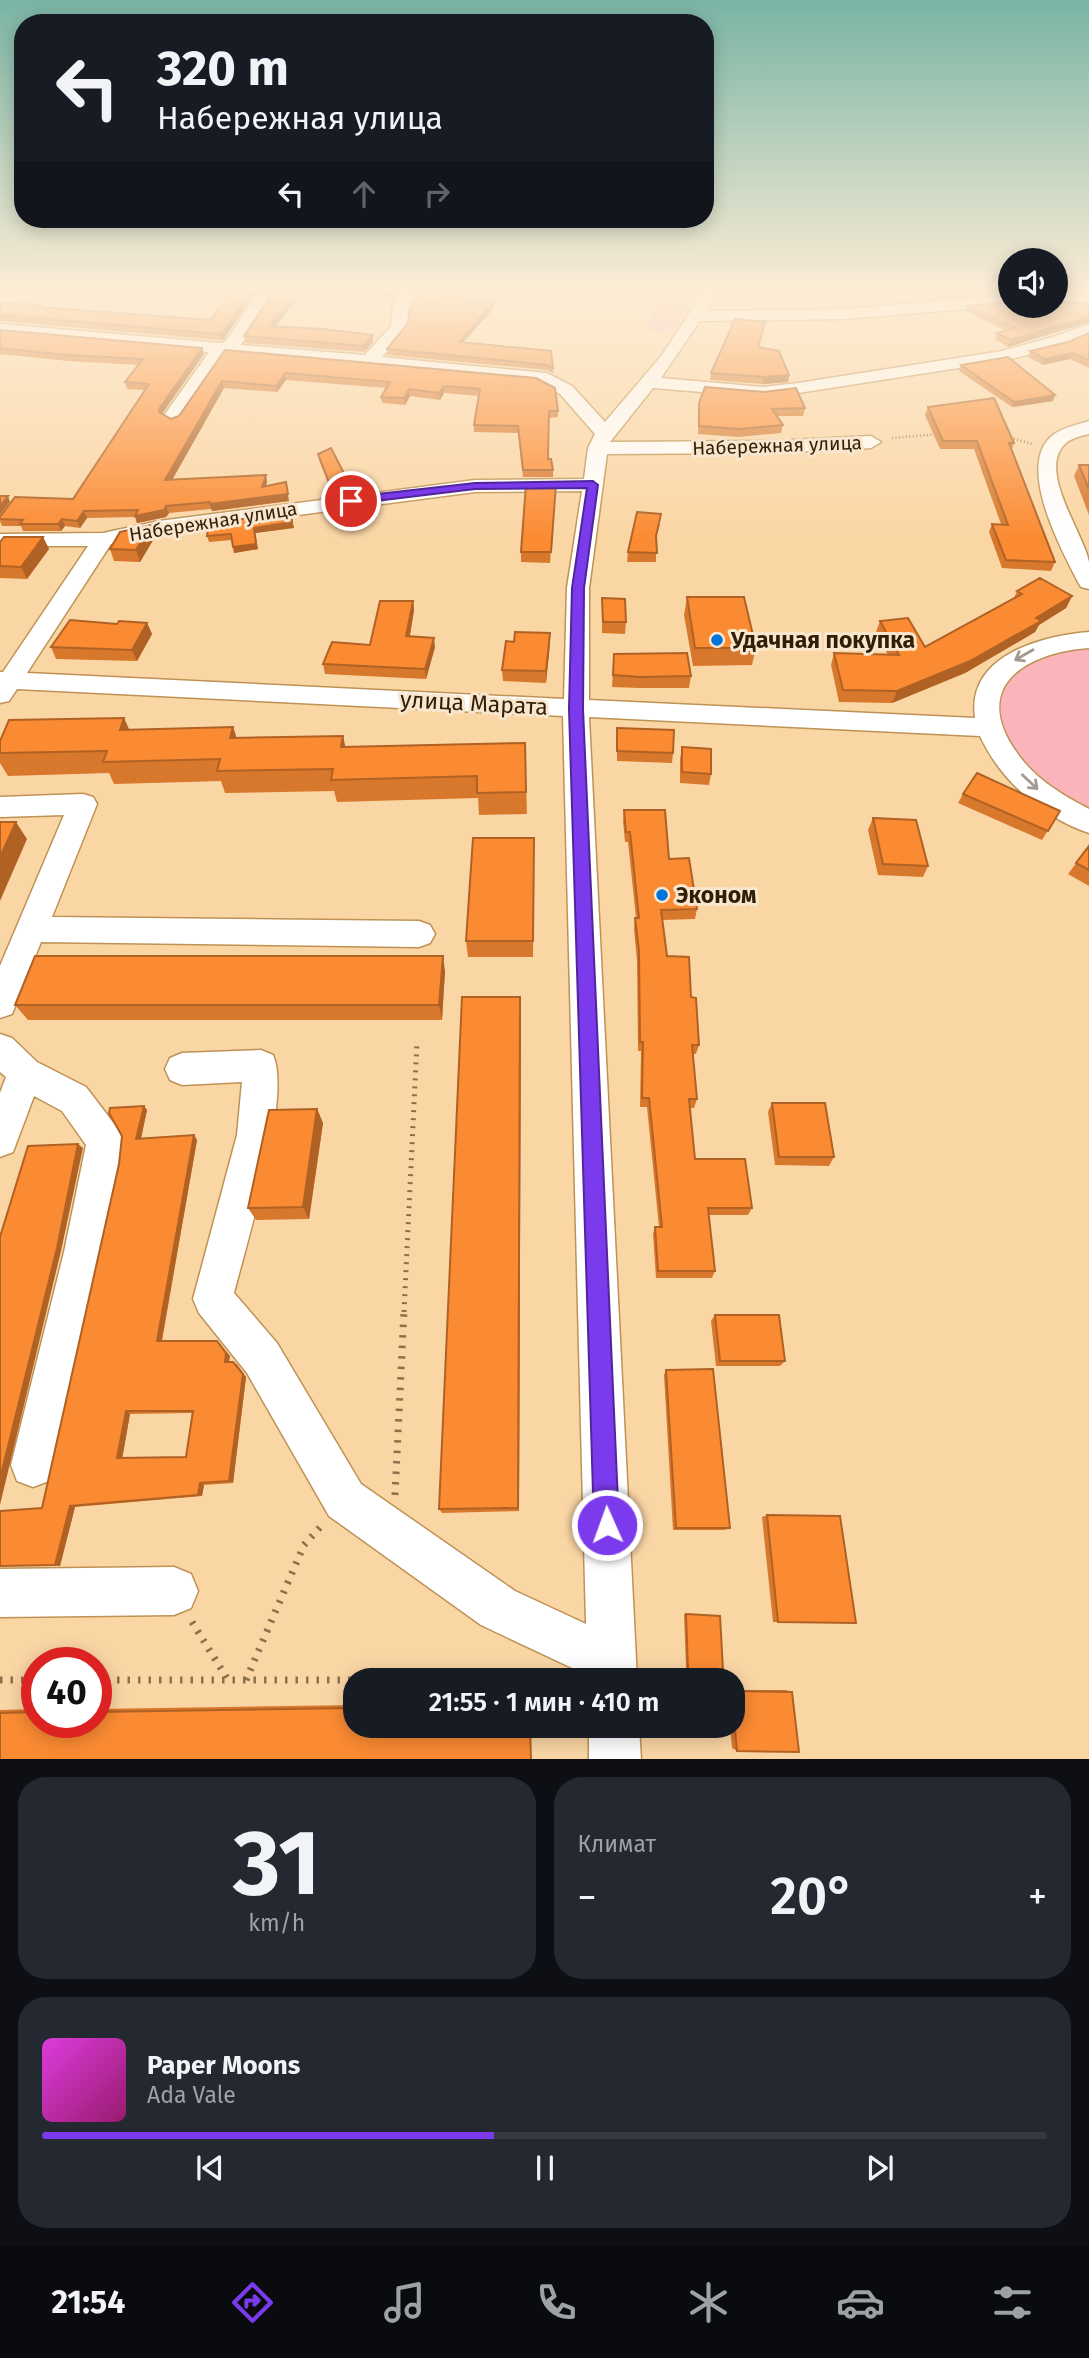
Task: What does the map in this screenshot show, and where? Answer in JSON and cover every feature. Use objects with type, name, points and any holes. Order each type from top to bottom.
[{"type":"street","points":[[172,417],[202,374]]},
{"type":"street","points":[[513,374],[541,377],[566,390],[602,441]]},
{"type":"street","points":[[612,1668],[576,709],[578,588],[602,441],[655,374]]},
{"type":"street","points":[[649,382],[762,392],[887,374]]},
{"type":"street","points":[[1089,427],[1058,440],[1049,452],[1050,495],[1089,582]]},
{"type":"street","name":"Набережная улица","points":[[602,441],[772,447],[871,442]]},
{"type":"street","name":"Набережная улица","points":[[0,541],[103,539],[159,527],[475,486],[593,485]]},
{"type":"street","points":[[3,685],[103,539]]},
{"type":"street","points":[[1089,640],[1069,640],[1030,650],[1002,668],[987,695],[990,728],[1011,765],[1049,800],[1089,822]]},
{"type":"street","name":"улица Марата","points":[[3,685],[990,728]]},
{"type":"street","points":[[0,807],[82,804],[0,1004]]},
{"type":"street","points":[[31,929],[419,934]]},
{"type":"street","points":[[0,1140],[13,1061],[74,1099],[105,1141],[83,1252],[33,1465]]},
{"type":"street","points":[[182,1069],[261,1066],[255,1135],[214,1299],[262,1358],[345,1500],[498,1608],[607,1668]]},
{"type":"street","points":[[0,1593],[174,1591]]},
{"type":"street","points":[[614,1738],[615,1759]]},
{"type":"path","points":[[871,442],[944,434]]},
{"type":"path","points":[[998,435],[1027,442],[1049,452]]},
{"type":"path","points":[[393,1534],[417,1042]]},
{"type":"path","points":[[246,1680],[304,1545],[345,1500]]},
{"type":"path","points":[[174,1591],[228,1680]]},
{"type":"path","points":[[0,1680],[21,1680]]},
{"type":"path","points":[[112,1680],[343,1680]]},
{"type":"shaded area","points":[[1089,640],[1089,822],[1049,800],[990,728],[1002,669]]},
{"type":"building","points":[[131,374],[184,374],[159,409],[159,412],[171,419],[179,416],[208,374],[284,374],[276,386],[222,381],[165,480],[266,475],[262,487],[286,482],[288,494],[210,504],[166,506],[164,510],[135,516],[138,510],[84,511],[77,521],[62,519],[58,524],[20,524],[23,520],[0,519],[15,497],[73,499],[149,384],[125,382]]},
{"type":"building","points":[[298,374],[493,374],[536,378],[555,388],[558,411],[549,411],[548,459],[551,459],[553,470],[523,470],[518,426],[474,425],[480,389],[444,386],[439,393],[409,389],[404,398],[381,397],[390,382]]},
{"type":"building","points":[[725,374],[789,375],[764,377]]},
{"type":"building","points":[[974,374],[1029,374],[1055,395],[1014,402]]},
{"type":"building","points":[[705,387],[764,392],[796,388],[805,408],[772,409],[783,425],[740,429],[699,426],[699,403]]},
{"type":"building","points":[[994,398],[1014,443],[1009,443],[1055,562],[1006,560],[992,524],[1008,525],[977,441],[943,441],[928,407]]},
{"type":"building","points":[[331,448],[351,487],[332,490],[318,454]]},
{"type":"building","points":[[1079,465],[1089,465],[1089,489]]},
{"type":"building","points":[[526,484],[556,484],[551,552],[521,552]]},
{"type":"building","points":[[0,496],[8,496],[0,506]]},
{"type":"building","points":[[360,504],[365,513],[342,517],[338,506]]},
{"type":"building","points":[[637,512],[661,514],[656,536],[657,553],[628,552]]},
{"type":"building","points":[[291,513],[292,522],[254,528],[256,544],[233,547],[231,534],[207,536],[209,523]]},
{"type":"building","points":[[151,525],[136,550],[110,549],[120,532]]},
{"type":"building","points":[[4,537],[43,537],[21,567],[0,566],[0,542]]},
{"type":"building","points":[[1040,578],[1072,596],[1036,618],[1041,621],[970,661],[897,691],[843,690],[834,653],[899,655],[880,621],[908,618],[925,647],[1022,594],[1017,591]]},
{"type":"building","points":[[687,597],[744,597],[756,648],[695,648]]},
{"type":"building","points":[[602,598],[625,599],[626,622],[603,622]]},
{"type":"building","points":[[380,601],[413,601],[406,636],[434,638],[425,669],[323,664],[332,642],[370,645]]},
{"type":"building","points":[[70,620],[117,624],[119,621],[147,623],[132,650],[51,647]]},
{"type":"building","points":[[515,632],[550,633],[546,671],[502,670],[506,641],[514,642]]},
{"type":"building","points":[[687,653],[691,676],[613,675],[614,654]]},
{"type":"building","points":[[124,718],[120,730],[233,727],[230,738],[343,736],[341,747],[525,743],[526,792],[477,793],[477,776],[331,780],[333,769],[217,771],[220,759],[103,762],[107,751],[0,753],[0,741],[9,720]]},
{"type":"building","points":[[617,728],[674,730],[673,753],[617,751]]},
{"type":"building","points":[[682,747],[711,749],[711,774],[682,772]]},
{"type":"building","points":[[977,773],[1060,811],[1048,831],[963,794]]},
{"type":"building","points":[[624,810],[665,810],[669,859],[689,858],[697,909],[661,910],[667,956],[689,957],[691,997],[696,998],[699,1045],[692,1045],[697,1099],[689,1099],[695,1159],[745,1159],[752,1208],[708,1208],[715,1271],[658,1271],[655,1227],[662,1227],[649,1098],[642,1098],[643,1042],[640,1042],[639,951],[635,918],[639,918],[630,832],[626,832]]},
{"type":"building","points":[[873,818],[916,820],[928,866],[883,864]]},
{"type":"building","points":[[0,822],[16,822],[0,857]]},
{"type":"building","points":[[473,838],[534,838],[533,941],[466,941]]},
{"type":"building","points":[[1089,846],[1089,870],[1076,863]]},
{"type":"building","points":[[35,956],[443,956],[439,1005],[15,1005]]},
{"type":"building","points":[[462,997],[520,997],[518,1508],[439,1509]]},
{"type":"building","points":[[772,1103],[825,1103],[834,1157],[779,1157]]},
{"type":"building","points":[[144,1106],[136,1139],[194,1135],[157,1341],[217,1341],[226,1353],[225,1362],[233,1362],[243,1374],[229,1481],[200,1483],[198,1495],[70,1506],[55,1565],[0,1566],[0,1511],[42,1508],[119,1164],[122,1136],[109,1113],[110,1108]],"holes":[[[126,1411],[193,1411],[186,1457],[117,1458]]]},
{"type":"building","points":[[317,1109],[303,1207],[248,1208],[269,1110]]},
{"type":"building","points":[[78,1144],[57,1248],[0,1479],[0,1237],[28,1146]]},
{"type":"building","points":[[715,1315],[779,1315],[785,1361],[720,1361]]},
{"type":"building","points":[[713,1369],[730,1528],[676,1528],[666,1370]]},
{"type":"building","points":[[767,1515],[840,1516],[856,1623],[778,1622]]},
{"type":"building","points":[[686,1614],[720,1616],[723,1668],[688,1668]]},
{"type":"building","points":[[745,1691],[792,1692],[799,1752],[737,1751],[736,1738],[745,1738]]},
{"type":"building","points":[[343,1708],[343,1738],[530,1738],[531,1759],[0,1759],[0,1713],[21,1712],[21,1738],[112,1738],[112,1712]]},
{"type":"place","name":"Удачная покупка","points":[[717,640]]},
{"type":"place","name":"Эконом","points":[[662,895]]},
{"type":"route","points":[[351,501],[475,486],[593,485],[578,588],[576,709],[607,1525]]}]
